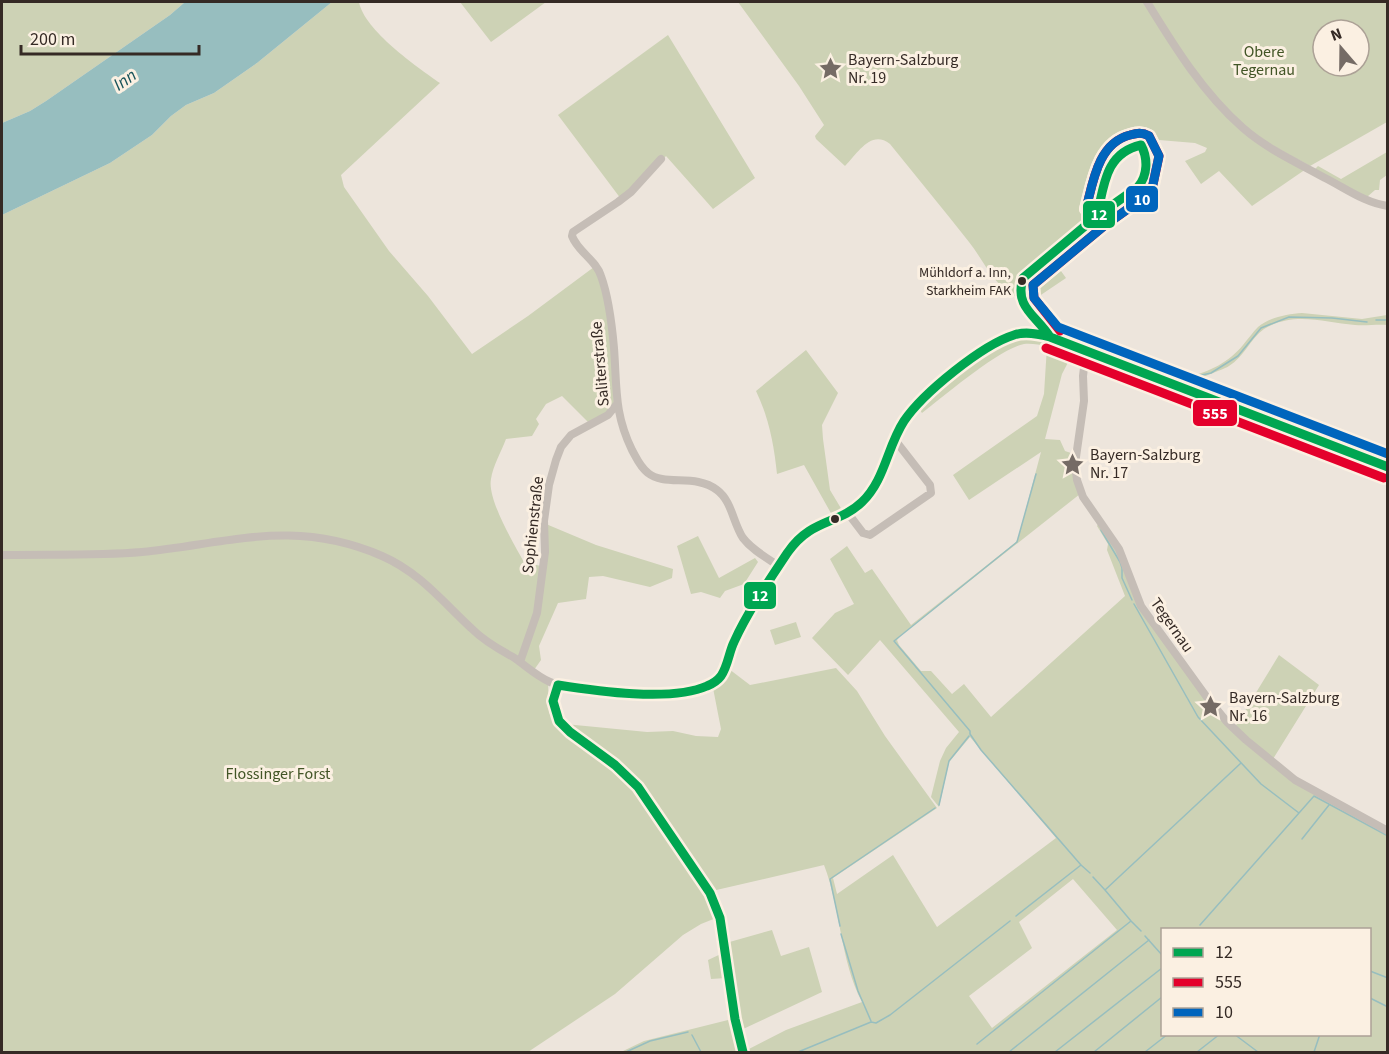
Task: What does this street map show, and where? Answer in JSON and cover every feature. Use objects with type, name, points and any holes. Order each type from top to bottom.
[{"type":"street","points":[[1147,2],[1192,70],[1243,128],[1270,147],[1362,198],[1388,206]]},
{"type":"street","name":"Saliterstraße","points":[[660,159],[631,192],[573,232],[572,236],[576,244],[598,268],[602,279],[613,338],[619,420],[645,471],[657,478],[700,482],[719,491],[744,539],[779,566]]},
{"type":"street","points":[[1050,337],[1025,307],[1020,294],[1023,278],[1097,216]]},
{"type":"street","points":[[2,555],[134,552],[275,534],[312,536],[383,556],[419,577],[482,638],[536,674],[558,685],[596,691],[689,692],[711,686],[723,672],[735,640],[779,566],[804,532],[861,503],[876,484],[903,423],[925,396],[1005,338],[1026,333],[1050,337],[1388,466]]},
{"type":"street","name":"Tegernau","points":[[1086,351],[1083,418],[1075,464],[1077,480],[1083,497],[1119,549],[1142,606],[1206,696],[1227,722],[1246,740],[1295,780],[1388,831]]},
{"type":"street","name":"Sophienstraße","points":[[520,662],[537,613],[545,552],[544,521],[549,485],[556,460],[561,447],[571,435],[608,415],[617,404]]},
{"type":"street","points":[[608,415],[619,420]]},
{"type":"street","points":[[847,512],[863,533],[870,535],[931,493],[930,485],[895,440]]},
{"type":"street","points":[[558,685],[553,701],[559,721],[570,732],[615,765],[638,787],[710,892],[720,918],[735,1019],[743,1053]]},
{"type":"green space","points":[[2,2],[185,2],[170,15],[46,101],[2,123]]},
{"type":"green space","name":"Flossinger Forst","points":[[332,2],[359,2],[363,13],[381,36],[440,83],[341,175],[344,187],[389,251],[428,296],[472,354],[594,267],[608,316],[612,350],[614,402],[612,406],[588,422],[562,396],[546,404],[536,419],[539,424],[532,436],[506,439],[491,479],[493,498],[502,521],[524,562],[545,567],[546,524],[596,545],[673,569],[672,578],[650,587],[603,576],[589,577],[586,599],[558,603],[539,646],[541,660],[534,670],[548,680],[549,713],[565,724],[647,732],[673,731],[696,736],[718,737],[721,729],[713,688],[729,669],[750,685],[836,668],[857,691],[885,736],[937,808],[833,878],[837,894],[893,855],[937,927],[1056,838],[970,737],[949,762],[939,807],[931,797],[940,761],[946,748],[959,732],[880,640],[848,675],[812,638],[835,613],[854,604],[830,559],[847,546],[865,573],[872,569],[911,625],[1015,543],[1041,452],[969,500],[953,475],[1037,416],[1044,394],[1047,346],[1024,344],[1013,348],[972,374],[922,413],[918,407],[973,362],[1014,338],[1037,336],[1075,349],[1062,374],[1045,439],[1060,440],[1065,451],[1074,454],[1080,494],[901,635],[897,640],[899,645],[921,671],[931,671],[952,694],[964,684],[991,717],[1125,596],[1107,550],[1108,544],[1097,526],[1099,523],[1115,545],[1133,589],[1209,702],[1274,765],[1387,832],[1387,1052],[746,1052],[786,1030],[862,1002],[849,969],[830,882],[824,865],[712,891],[716,918],[683,935],[615,994],[528,1052],[2,1052],[2,215],[110,163],[152,135],[186,105],[214,93],[257,63]],"holes":[[[1073,879],[1117,930],[992,1028],[969,996],[1032,948],[1019,922]]]},
{"type":"green space","points":[[460,2],[546,2],[491,42]]},
{"type":"green space","points":[[738,2],[1144,2],[1222,111],[1306,169],[1252,206],[1219,171],[1201,184],[1185,161],[1205,152],[1207,148],[1195,143],[1135,138],[1122,143],[1111,157],[1099,200],[1091,218],[1034,263],[1016,297],[995,280],[969,242],[890,144],[877,139],[871,141],[865,144],[845,166],[816,139],[815,136],[824,125],[799,86]]},
{"type":"green space","name":"Obere Tegernau","points":[[1150,2],[1387,2],[1387,122],[1310,166],[1264,140],[1234,118],[1195,70]]},
{"type":"green space","points":[[668,35],[755,178],[713,209],[666,156],[642,182],[621,199],[558,115]]},
{"type":"green space","points":[[1387,152],[1387,175],[1380,180],[1379,190],[1375,190],[1367,197],[1315,169],[1318,166],[1341,179]]},
{"type":"green space","points":[[1051,257],[1066,278],[1026,305],[1023,290],[1025,283],[1033,272]]},
{"type":"green space","points":[[1302,313],[1362,319],[1387,315],[1387,325],[1355,325],[1309,319],[1286,320],[1264,329],[1234,362],[1196,381],[1190,387],[1083,346],[1088,343],[1188,376],[1204,372],[1225,361],[1238,351],[1256,329],[1268,321]]},
{"type":"green space","points":[[806,350],[838,393],[822,425],[830,490],[842,510],[832,515],[804,465],[777,474],[770,432],[756,391]]},
{"type":"green space","points":[[698,536],[719,578],[755,558],[758,562],[744,584],[725,591],[720,598],[701,592],[691,594],[677,546]]},
{"type":"green space","points":[[796,622],[801,637],[775,645],[770,630]]},
{"type":"green space","points":[[1279,655],[1319,685],[1273,759],[1235,727]]},
{"type":"green space","points":[[772,930],[781,956],[809,947],[822,992],[741,1030],[731,980],[711,979],[708,960],[723,953],[726,943]]},
{"type":"green space","points":[[732,1019],[741,1052],[621,1052],[644,1041]]},
{"type":"water","name":"Inn","points":[[185,2],[332,2],[257,63],[214,93],[186,105],[152,135],[110,163],[2,215],[2,123],[46,101],[170,15]]},
{"type":"waterway","points":[[1161,371],[1184,379],[1211,373],[1238,356],[1261,328],[1289,317],[1367,322]]},
{"type":"waterway","points":[[1376,320],[1388,320]]},
{"type":"waterway","points":[[1094,348],[1154,369]]},
{"type":"waterway","points":[[1036,474],[1017,542],[894,641],[970,731],[981,750],[1081,865]]},
{"type":"waterway","points":[[1101,530],[1120,562],[1122,578],[1132,600]]},
{"type":"waterway","points":[[1134,604],[1198,717],[1261,784],[1299,813],[1314,796],[1388,836]]},
{"type":"waterway","points":[[939,805],[949,761],[969,736]]},
{"type":"waterway","points":[[1093,877],[1105,890],[1241,763]]},
{"type":"waterway","points":[[1302,839],[1329,805]]},
{"type":"waterway","points":[[840,926],[830,879],[935,808]]},
{"type":"waterway","points":[[1200,925],[1299,813]]},
{"type":"waterway","points":[[1016,916],[1081,865],[1090,873]]},
{"type":"waterway","points":[[1105,890],[1131,921]]},
{"type":"waterway","points":[[798,1052],[871,1022],[876,1023],[890,1015],[1010,921]]},
{"type":"waterway","points":[[977,1044],[1131,921],[1141,931]]},
{"type":"waterway","points":[[841,934],[858,991],[871,1021]]},
{"type":"waterway","points":[[1145,936],[1161,954]]},
{"type":"waterway","points":[[1009,1052],[1149,940]]},
{"type":"waterway","points":[[1055,1052],[1161,969]]},
{"type":"waterway","points":[[1371,971],[1388,978]]},
{"type":"waterway","points":[[1094,1052],[1161,998]]},
{"type":"waterway","points":[[1371,998],[1388,1007]]},
{"type":"waterway","points":[[626,1052],[650,1041],[688,1032]]},
{"type":"waterway","points":[[692,1035],[701,1052]]},
{"type":"waterway","points":[[1145,1052],[1165,1036]]},
{"type":"waterway","points":[[1197,1052],[1217,1036]]},
{"type":"waterway","points":[[1237,1036],[1258,1052]]},
{"type":"waterway","points":[[1314,1052],[1319,1036]]},
{"type":"transit line","name":"555","points":[[1060,331],[1034,298],[1033,285],[1152,189],[1159,156],[1149,136],[1142,133],[1133,134],[1119,139],[1111,146],[1099,165],[1086,209]]},
{"type":"transit line","name":"10","points":[[1086,209],[1099,165],[1111,146],[1119,139],[1133,134],[1142,133],[1149,136],[1159,156],[1152,189],[1033,285],[1034,298],[1058,327],[1388,454]]},
{"type":"transit line","name":"12","points":[[1141,145],[1146,166],[1144,177],[1138,187],[1097,216],[1108,172],[1113,163],[1129,149],[1141,145]]},
{"type":"transit line","name":"12","points":[[1050,337],[1024,304],[1021,296],[1023,278],[1097,216]]},
{"type":"transit line","name":"12","points":[[558,685],[633,694],[654,694],[692,691],[717,680],[723,672],[734,642],[752,608],[797,541],[806,533],[844,515],[862,502],[876,484],[898,431],[913,410],[939,384],[970,359],[1001,340],[1014,335],[1028,333],[1050,337],[1388,467]]},
{"type":"transit line","name":"555","points":[[1046,348],[1384,478]]},
{"type":"transit line","name":"12","points":[[558,685],[553,701],[559,721],[570,732],[615,765],[638,787],[710,893],[720,918],[735,1019],[743,1052]]},
{"type":"place","name":"Bayern-Salzburg Nr. 19","points":[[830,69]]},
{"type":"place","name":"Mühldorf a. Inn, Starkheim FAK","points":[[1022,281]]},
{"type":"place","name":"Bayern-Salzburg Nr. 17","points":[[1072,464]]},
{"type":"place","name":"Bayern-Salzburg Nr. 16","points":[[1211,707]]}]
